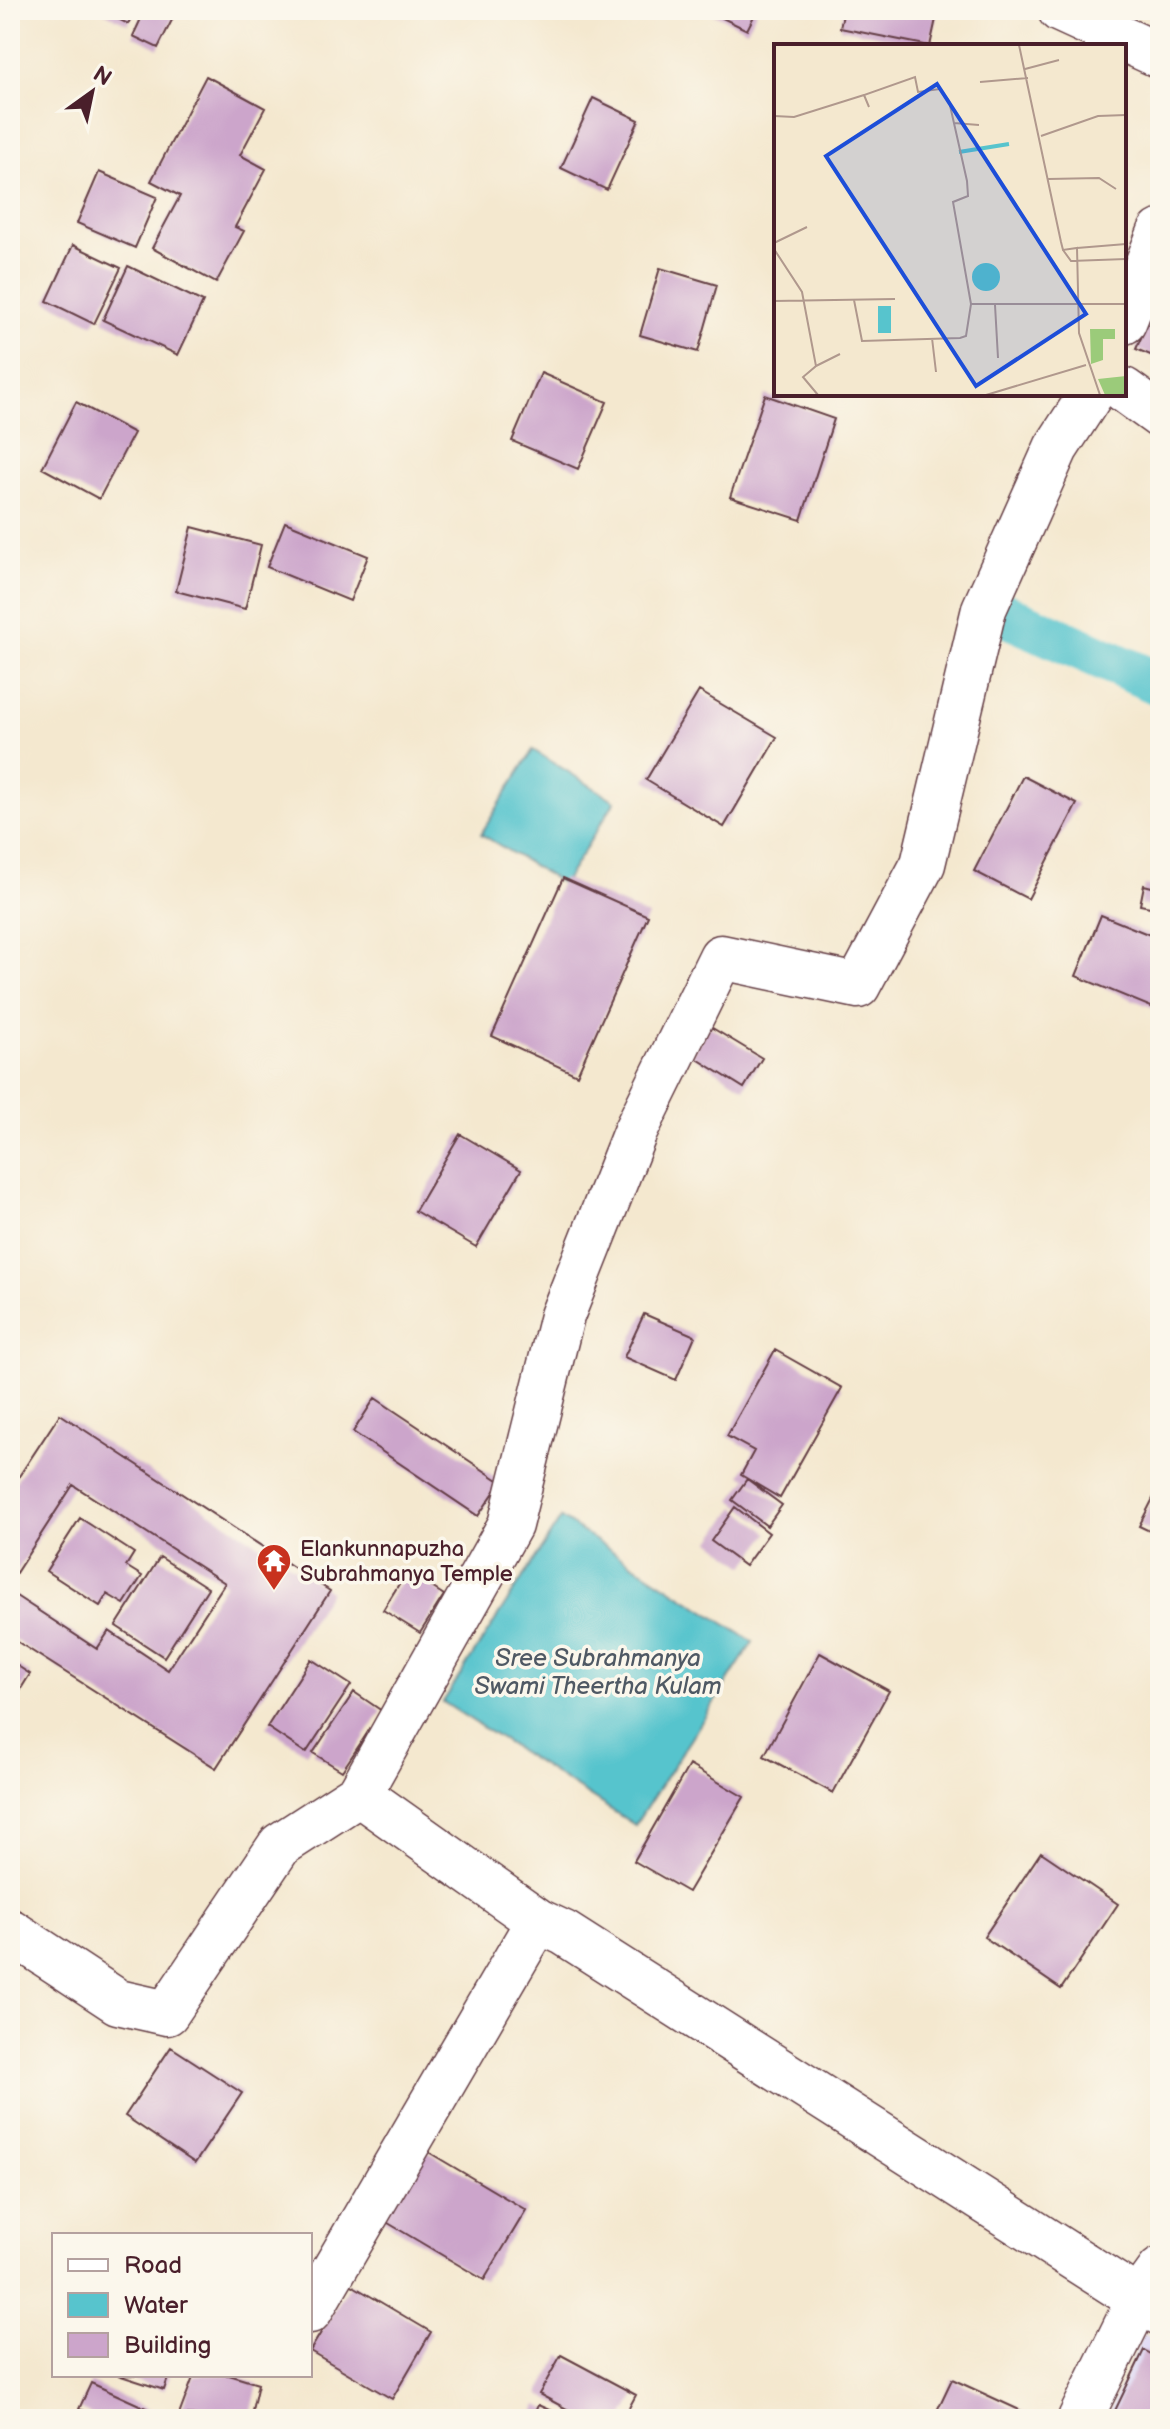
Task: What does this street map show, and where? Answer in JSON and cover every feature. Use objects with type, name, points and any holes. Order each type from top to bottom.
[{"type":"street","points":[[1060,10],[1160,56]]},
{"type":"street","points":[[1126,317],[1160,232]]},
{"type":"street","points":[[1126,391],[1160,416]]},
{"type":"street","points":[[10,1931],[118,2002],[167,2013],[280,1845],[359,1794],[510,1525],[562,1316],[635,1132],[721,957],[858,986],[923,864],[984,609],[1056,448],[1090,396]]},
{"type":"street","points":[[359,1794],[538,1921],[564,1933],[1153,2294],[1080,2419]]},
{"type":"street","points":[[312,2308],[538,1921]]},
{"type":"shaded area","points":[[1144,2334],[1160,2344],[1160,2419],[1106,2419]]},
{"type":"water","points":[[533,750],[615,801],[563,884],[481,834]]},
{"type":"water","name":"Sree Subrahmanya Swami Theertha Kulam","points":[[561,1518],[753,1642],[635,1825],[443,1702]]},
{"type":"building","points":[[100,10],[135,10],[128,24]]},
{"type":"building","points":[[145,10],[177,10],[158,48],[133,36]]},
{"type":"building","points":[[706,10],[757,10],[747,30]]},
{"type":"building","points":[[844,10],[938,10],[930,44],[840,28]]},
{"type":"building","points":[[206,76],[265,108],[240,155],[266,169],[235,227],[244,231],[216,283],[152,248],[180,196],[151,181]]},
{"type":"building","points":[[593,98],[639,120],[607,190],[561,168]]},
{"type":"building","points":[[99,172],[157,197],[135,248],[77,223]]},
{"type":"building","points":[[73,245],[121,268],[94,324],[47,301]]},
{"type":"building","points":[[128,266],[203,302],[178,355],[103,320]]},
{"type":"building","points":[[660,268],[717,285],[698,352],[640,335]]},
{"type":"building","points":[[1157,302],[1160,303],[1160,359],[1136,349]]},
{"type":"building","points":[[541,373],[607,402],[578,469],[512,441]]},
{"type":"building","points":[[765,395],[834,419],[801,520],[730,497]]},
{"type":"building","points":[[76,402],[134,433],[99,499],[42,468]]},
{"type":"building","points":[[285,522],[368,556],[350,601],[267,567]]},
{"type":"building","points":[[192,527],[261,545],[245,609],[176,591]]},
{"type":"building","points":[[699,691],[777,737],[724,827],[646,780]]},
{"type":"building","points":[[1023,776],[1077,804],[1028,899],[974,871]]},
{"type":"building","points":[[563,878],[648,916],[577,1075],[492,1036]]},
{"type":"building","points":[[1144,885],[1160,889],[1160,909],[1140,905]]},
{"type":"building","points":[[1101,915],[1160,939],[1160,998],[1156,1009],[1076,976]]},
{"type":"building","points":[[709,1026],[762,1058],[744,1088],[691,1055]]},
{"type":"building","points":[[460,1134],[521,1170],[476,1247],[415,1211]]},
{"type":"building","points":[[644,1314],[695,1336],[676,1380],[624,1357]]},
{"type":"building","points":[[775,1350],[842,1388],[780,1498],[741,1475],[754,1451],[727,1436]]},
{"type":"building","points":[[375,1398],[501,1482],[478,1516],[353,1432]]},
{"type":"building","name":"Elankunnapuzha Subrahmanya Temple","points":[[60,1414],[330,1591],[216,1768],[10,1637],[10,1592],[97,1649],[109,1631],[168,1670],[225,1583],[73,1485],[10,1582],[10,1490]]},
{"type":"building","points":[[747,1479],[782,1505],[767,1526],[732,1500]]},
{"type":"building","points":[[1160,1485],[1160,1536],[1139,1526]]},
{"type":"building","points":[[735,1507],[769,1533],[745,1566],[711,1541]]},
{"type":"building","points":[[80,1518],[134,1553],[126,1566],[142,1576],[124,1604],[107,1594],[100,1606],[46,1571]]},
{"type":"building","points":[[160,1557],[208,1588],[164,1657],[116,1626]]},
{"type":"building","points":[[407,1571],[444,1595],[420,1633],[383,1610]]},
{"type":"building","points":[[820,1653],[889,1691],[833,1793],[764,1756]]},
{"type":"building","points":[[311,1659],[351,1685],[306,1753],[267,1727]]},
{"type":"building","points":[[10,1661],[30,1674],[17,1695],[10,1690]]},
{"type":"building","points":[[354,1692],[382,1711],[342,1771],[313,1753]]},
{"type":"building","points":[[689,1765],[744,1797],[688,1892],[634,1861]]},
{"type":"building","points":[[1041,1852],[1118,1904],[1061,1989],[984,1937]]},
{"type":"building","points":[[171,2047],[242,2093],[195,2163],[125,2116]]},
{"type":"building","points":[[425,2150],[526,2210],[484,2280],[383,2220]]},
{"type":"building","points":[[350,2284],[431,2332],[392,2399],[312,2352]]},
{"type":"building","points":[[1144,2350],[1160,2359],[1160,2419],[1111,2419]]},
{"type":"building","points":[[561,2355],[636,2395],[623,2419],[585,2419],[539,2394]]},
{"type":"building","points":[[124,2377],[168,2377],[164,2390]]},
{"type":"building","points":[[193,2377],[235,2377],[258,2384],[250,2419],[179,2415]]},
{"type":"building","points":[[952,2379],[1026,2413],[1023,2419],[933,2419]]},
{"type":"building","points":[[91,2383],[170,2419],[101,2419],[79,2409]]},
{"type":"building","points":[[538,2405],[569,2419],[532,2419]]},
{"type":"waterway","points":[[1003,614],[1160,684]]},
{"type":"place","name":"Elankunnapuzha Subrahmanya Temple","points":[[274,1592]]}]
